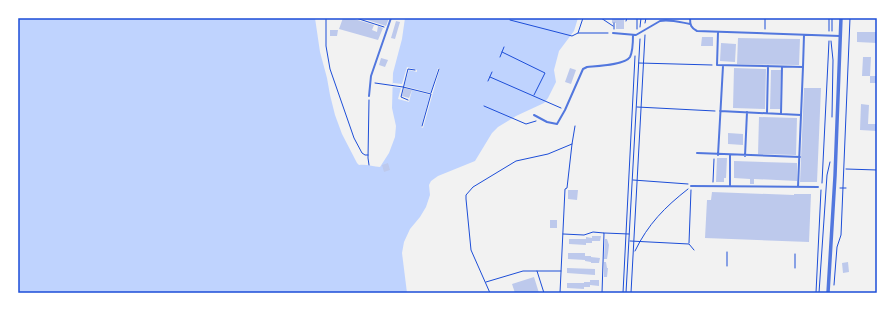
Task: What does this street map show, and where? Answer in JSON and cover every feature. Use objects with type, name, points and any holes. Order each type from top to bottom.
[{"type":"street","points":[[828,293],[836,176],[840,18]]},
{"type":"lane","points":[[369,96],[371,76],[391,18]]},
{"type":"lane","points":[[690,18],[692,28],[697,31],[840,36]]},
{"type":"lane","points":[[613,33],[635,35],[664,20],[690,24]]},
{"type":"lane","points":[[718,32],[717,65],[803,67]]},
{"type":"lane","points":[[534,115],[542,120],[557,124],[565,110],[583,69],[587,67],[614,64],[626,60],[630,57],[635,35]]},
{"type":"lane","points":[[798,187],[804,35]]},
{"type":"lane","points":[[718,154],[723,65]]},
{"type":"lane","points":[[767,113],[768,66]]},
{"type":"lane","points":[[781,114],[782,67]]},
{"type":"lane","points":[[720,111],[801,115]]},
{"type":"lane","points":[[745,156],[747,112]]},
{"type":"lane","points":[[697,153],[800,157]]},
{"type":"lane","points":[[730,155],[730,185]]},
{"type":"lane","points":[[691,186],[730,185],[818,187]]},
{"type":"path","points":[[326,18],[326,46],[330,69],[354,138],[362,153],[368,155]]},
{"type":"path","points":[[356,18],[388,28]]},
{"type":"path","points":[[578,33],[583,18]]},
{"type":"path","points":[[600,18],[614,26]]},
{"type":"path","points":[[635,35],[637,18]]},
{"type":"path","points":[[626,293],[641,18]]},
{"type":"path","points":[[764,18],[765,26]]},
{"type":"path","points":[[829,18],[834,60],[832,122]]},
{"type":"path","points":[[816,293],[832,18]]},
{"type":"path","points":[[834,288],[837,247],[841,235],[845,188],[844,169],[850,18]]},
{"type":"path","points":[[510,20],[570,36],[574,36],[578,33],[613,33],[614,23]]},
{"type":"path","points":[[631,293],[635,242],[645,30]]},
{"type":"path","points":[[500,58],[504,47]]},
{"type":"path","points":[[502,52],[545,73],[534,96]]},
{"type":"path","points":[[623,293],[635,56]]},
{"type":"path","points":[[638,63],[717,65]]},
{"type":"path","points":[[422,126],[439,68]]},
{"type":"path","points":[[408,100],[401,97],[403,87],[408,69],[415,70]]},
{"type":"path","points":[[488,81],[492,72]]},
{"type":"path","points":[[490,77],[565,110]]},
{"type":"path","points":[[370,82],[403,87],[431,94]]},
{"type":"path","points":[[369,96],[369,165]]},
{"type":"path","points":[[484,106],[526,124],[542,120]]},
{"type":"path","points":[[636,107],[720,111]]},
{"type":"path","points":[[560,293],[565,189],[567,188],[575,126]]},
{"type":"path","points":[[490,293],[471,250],[466,199],[469,190],[516,161],[548,154],[572,144]]},
{"type":"path","points":[[713,186],[714,154]]},
{"type":"path","points":[[819,293],[826,181],[830,161]]},
{"type":"path","points":[[844,169],[877,170]]},
{"type":"path","points":[[633,180],[686,184]]},
{"type":"path","points":[[822,181],[832,182]]},
{"type":"path","points":[[838,182],[845,182]]},
{"type":"path","points":[[634,253],[639,242],[653,221],[691,186]]},
{"type":"path","points":[[691,186],[689,244],[694,250]]},
{"type":"path","points":[[821,187],[826,187]]},
{"type":"path","points":[[838,188],[845,188]]},
{"type":"path","points":[[563,234],[584,235],[593,232],[630,234]]},
{"type":"path","points":[[602,293],[604,233]]},
{"type":"path","points":[[629,241],[689,244]]},
{"type":"path","points":[[727,252],[727,266]]},
{"type":"path","points":[[795,254],[795,268]]},
{"type":"path","points":[[486,282],[523,271],[561,271]]},
{"type":"path","points":[[537,271],[544,293]]},
{"type":"water","points":[[18,18],[315,18],[320,52],[330,95],[342,134],[359,165],[380,167],[389,153],[395,137],[396,126],[392,108],[393,73],[402,39],[405,18],[578,18],[574,31],[559,51],[554,70],[556,82],[544,103],[516,116],[498,127],[492,133],[475,161],[438,176],[431,181],[429,185],[430,195],[426,207],[410,229],[404,242],[402,253],[407,293],[18,293]]},
{"type":"pier","points":[[407,67],[417,70],[417,72],[409,70],[404,86],[431,93],[438,68],[440,68],[423,128],[421,127],[430,95],[412,90],[409,102],[398,99],[401,88],[392,87],[393,83],[402,84]]},
{"type":"building","points":[[343,18],[351,18],[374,25],[372,30],[377,32],[378,26],[383,28],[378,40],[339,29]]},
{"type":"building","points":[[361,18],[389,18],[386,26]]},
{"type":"building","points":[[612,18],[624,18],[624,29],[616,29],[616,23],[612,23]]},
{"type":"building","points":[[396,21],[400,22],[395,39],[391,38]]},
{"type":"building","points":[[330,30],[338,30],[337,36],[330,36]]},
{"type":"building","points":[[857,32],[877,32],[877,43],[857,42]]},
{"type":"building","points":[[702,37],[713,37],[713,46],[701,46]]},
{"type":"building","points":[[738,38],[800,39],[799,65],[737,64]]},
{"type":"building","points":[[721,43],[736,44],[735,62],[720,61]]},
{"type":"building","points":[[863,57],[871,57],[870,76],[862,76]]},
{"type":"building","points":[[381,58],[388,60],[385,67],[379,65]]},
{"type":"building","points":[[570,68],[576,70],[571,84],[565,82]]},
{"type":"building","points":[[734,68],[766,69],[765,109],[733,108]]},
{"type":"building","points":[[771,70],[781,70],[780,109],[770,109]]},
{"type":"building","points":[[870,76],[877,76],[877,83],[870,83]]},
{"type":"building","points":[[404,88],[412,90],[409,98],[402,96]]},
{"type":"building","points":[[804,88],[821,88],[817,182],[800,182]]},
{"type":"building","points":[[861,104],[869,105],[868,124],[877,124],[877,131],[860,130]]},
{"type":"building","points":[[759,117],[797,118],[796,155],[758,154]]},
{"type":"building","points":[[728,133],[743,134],[743,145],[728,144]]},
{"type":"building","points":[[717,158],[727,158],[726,178],[724,178],[724,182],[716,182]]},
{"type":"building","points":[[734,161],[797,163],[797,181],[754,179],[754,184],[750,184],[750,179],[734,178]]},
{"type":"building","points":[[388,163],[390,170],[384,172],[382,165]]},
{"type":"building","points":[[568,190],[578,190],[577,200],[568,199]]},
{"type":"building","points":[[712,192],[794,195],[811,194],[809,242],[705,238],[707,200],[711,200]]},
{"type":"building","points":[[550,220],[557,220],[557,228],[550,228]]},
{"type":"building","points":[[592,236],[601,236],[600,241],[592,241],[592,243],[586,243],[586,245],[569,244],[569,239],[586,239],[586,237],[592,238]]},
{"type":"building","points":[[605,239],[607,239],[609,245],[607,259],[604,259]]},
{"type":"building","points":[[568,253],[585,253],[585,256],[600,258],[599,263],[568,259]]},
{"type":"building","points":[[604,262],[606,262],[608,268],[607,277],[604,277]]},
{"type":"building","points":[[848,262],[849,272],[843,273],[842,263]]},
{"type":"building","points":[[567,268],[595,269],[595,275],[567,273]]},
{"type":"building","points":[[534,277],[539,293],[515,293],[512,284]]},
{"type":"building","points":[[590,280],[599,280],[599,286],[590,285],[590,287],[584,287],[584,289],[567,288],[567,283],[584,283],[590,282]]}]
